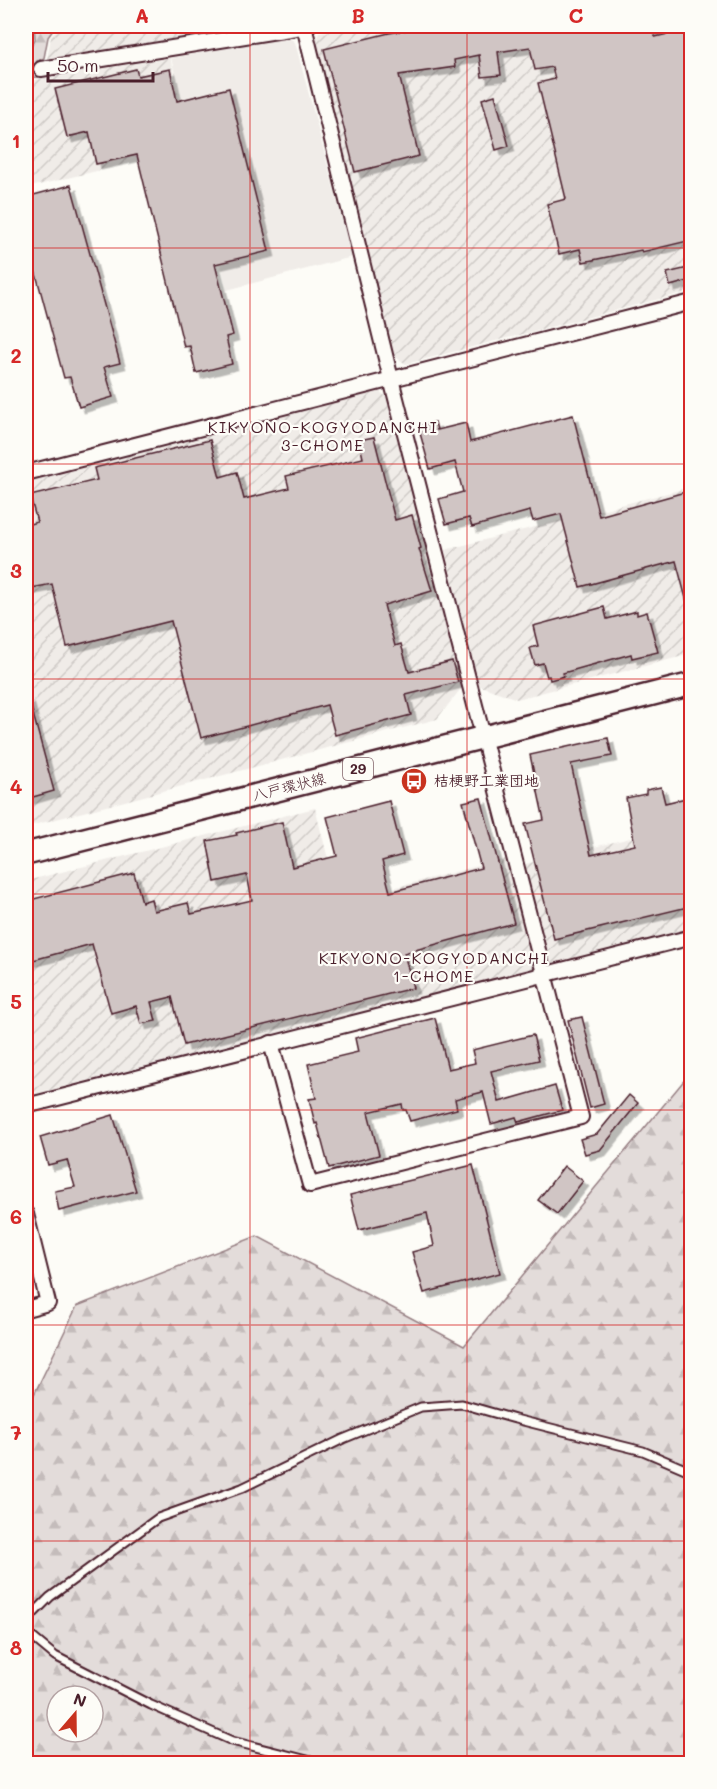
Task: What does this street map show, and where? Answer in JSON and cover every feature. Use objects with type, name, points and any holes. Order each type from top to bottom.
[{"type":"main road","name":"八戸環状線","points":[[26,855],[692,684]]},
{"type":"street","points":[[41,69],[306,26],[391,379],[581,1117],[310,1185],[271,1043]]},
{"type":"street","points":[[26,473],[692,302]]},
{"type":"street","points":[[26,1106],[692,937]]},
{"type":"street","points":[[26,1214],[48,1303],[26,1309]]},
{"type":"lane","points":[[26,1621],[50,1597],[158,1518],[242,1488],[343,1439],[421,1407],[462,1404],[643,1452],[692,1472]]},
{"type":"lane","points":[[26,1632],[55,1656],[150,1705],[232,1741],[323,1764]]},
{"type":"shaded area","points":[[59,26],[249,26],[47,60],[51,37]]},
{"type":"shaded area","points":[[357,26],[633,26],[665,161],[691,155],[691,291],[406,364],[394,356],[315,42],[319,32]]},
{"type":"shaded area","points":[[288,37],[295,42],[352,257],[227,290],[171,58]]},
{"type":"shaded area","points":[[170,58],[192,148],[26,188],[26,81]]},
{"type":"shaded area","points":[[379,391],[388,398],[463,686],[437,719],[26,827],[26,480]]},
{"type":"shaded area","points":[[691,487],[691,654],[517,699],[478,685],[445,550]]},
{"type":"shaded area","points":[[315,808],[339,902],[505,859],[509,868],[691,823],[691,930],[26,1096],[26,881]]},
{"type":"green space","points":[[34,26],[56,26],[48,37],[44,58],[37,61],[38,77],[26,78],[26,57],[35,39]]},
{"type":"green space","points":[[691,1072],[691,1763],[26,1763],[26,1411],[77,1306],[257,1236],[464,1346]]},
{"type":"building","points":[[432,26],[652,26],[655,37],[692,28],[692,240],[642,252],[641,250],[583,262],[580,249],[559,254],[547,204],[566,199],[538,83],[555,79],[552,67],[535,70],[530,47],[498,52],[501,75],[482,77],[479,55],[454,60],[455,67],[399,75],[419,156],[355,172],[324,49],[389,33]]},
{"type":"building","points":[[136,69],[138,76],[170,69],[177,101],[229,88],[269,251],[215,264],[233,335],[226,337],[232,364],[196,373],[190,346],[184,347],[137,155],[96,164],[89,132],[67,137],[55,89]]},
{"type":"building","points":[[495,95],[509,146],[496,150],[482,99]]},
{"type":"building","points":[[71,185],[120,363],[104,367],[113,397],[79,407],[70,377],[64,378],[26,237],[26,197]]},
{"type":"building","points":[[692,267],[692,280],[670,286],[667,273]]},
{"type":"building","points":[[573,415],[599,516],[692,490],[692,606],[688,606],[676,561],[580,587],[561,514],[533,521],[530,511],[472,527],[469,518],[446,524],[439,499],[463,492],[455,462],[430,469],[418,426],[435,422],[437,430],[466,423],[470,442]]},
{"type":"building","points":[[374,437],[395,520],[412,515],[421,548],[419,549],[432,591],[384,605],[395,646],[401,644],[409,672],[452,661],[458,682],[406,695],[411,715],[335,735],[327,705],[201,738],[171,621],[67,647],[52,584],[26,589],[26,525],[37,522],[30,496],[97,480],[94,468],[210,440],[220,477],[237,472],[244,499],[289,488],[286,476],[363,458],[359,440]]},
{"type":"building","points":[[604,607],[607,619],[637,611],[637,615],[647,612],[658,652],[632,658],[631,654],[563,673],[564,676],[550,680],[543,663],[535,665],[530,648],[538,646],[533,626]]},
{"type":"building","points":[[26,699],[29,699],[54,791],[26,799]]},
{"type":"building","points":[[608,738],[612,756],[571,764],[591,855],[635,845],[626,798],[646,794],[646,790],[661,787],[665,803],[690,797],[692,804],[692,906],[554,939],[525,824],[544,820],[530,755]]},
{"type":"building","points":[[481,798],[514,923],[404,953],[413,988],[184,1045],[172,997],[151,1002],[156,1021],[141,1024],[136,1006],[111,1013],[92,944],[26,962],[26,901],[134,873],[142,902],[151,899],[154,911],[188,903],[191,914],[252,900],[247,875],[215,882],[207,841],[282,822],[292,867],[337,856],[327,817],[389,801],[403,855],[382,861],[390,892],[481,868],[463,802]]},
{"type":"building","points":[[582,1017],[604,1104],[590,1108],[568,1020]]},
{"type":"building","points":[[435,1018],[448,1069],[475,1063],[472,1050],[533,1035],[539,1060],[491,1071],[499,1102],[555,1086],[562,1110],[518,1122],[516,1117],[491,1124],[483,1092],[455,1099],[457,1109],[410,1121],[402,1104],[368,1112],[379,1155],[329,1168],[309,1099],[316,1098],[308,1064],[358,1052],[355,1038]]},
{"type":"building","points":[[629,1095],[638,1103],[600,1150],[585,1154],[580,1139],[597,1134]]},
{"type":"building","points":[[113,1115],[136,1191],[59,1211],[55,1191],[75,1187],[67,1160],[48,1165],[40,1137]]},
{"type":"building","points":[[473,1165],[500,1273],[424,1293],[412,1252],[434,1246],[427,1213],[359,1230],[350,1195]]},
{"type":"building","points":[[564,1166],[583,1181],[557,1214],[538,1200]]},
{"type":"place","name":"桔梗野工業団地","points":[[414,781]]},
{"type":"district","name":"KIKYONO-KOGYODANCHI 3-CHOME","points":[[323,436]]},
{"type":"district","name":"KIKYONO-KOGYODANCHI 1-CHOME","points":[[434,967]]}]
